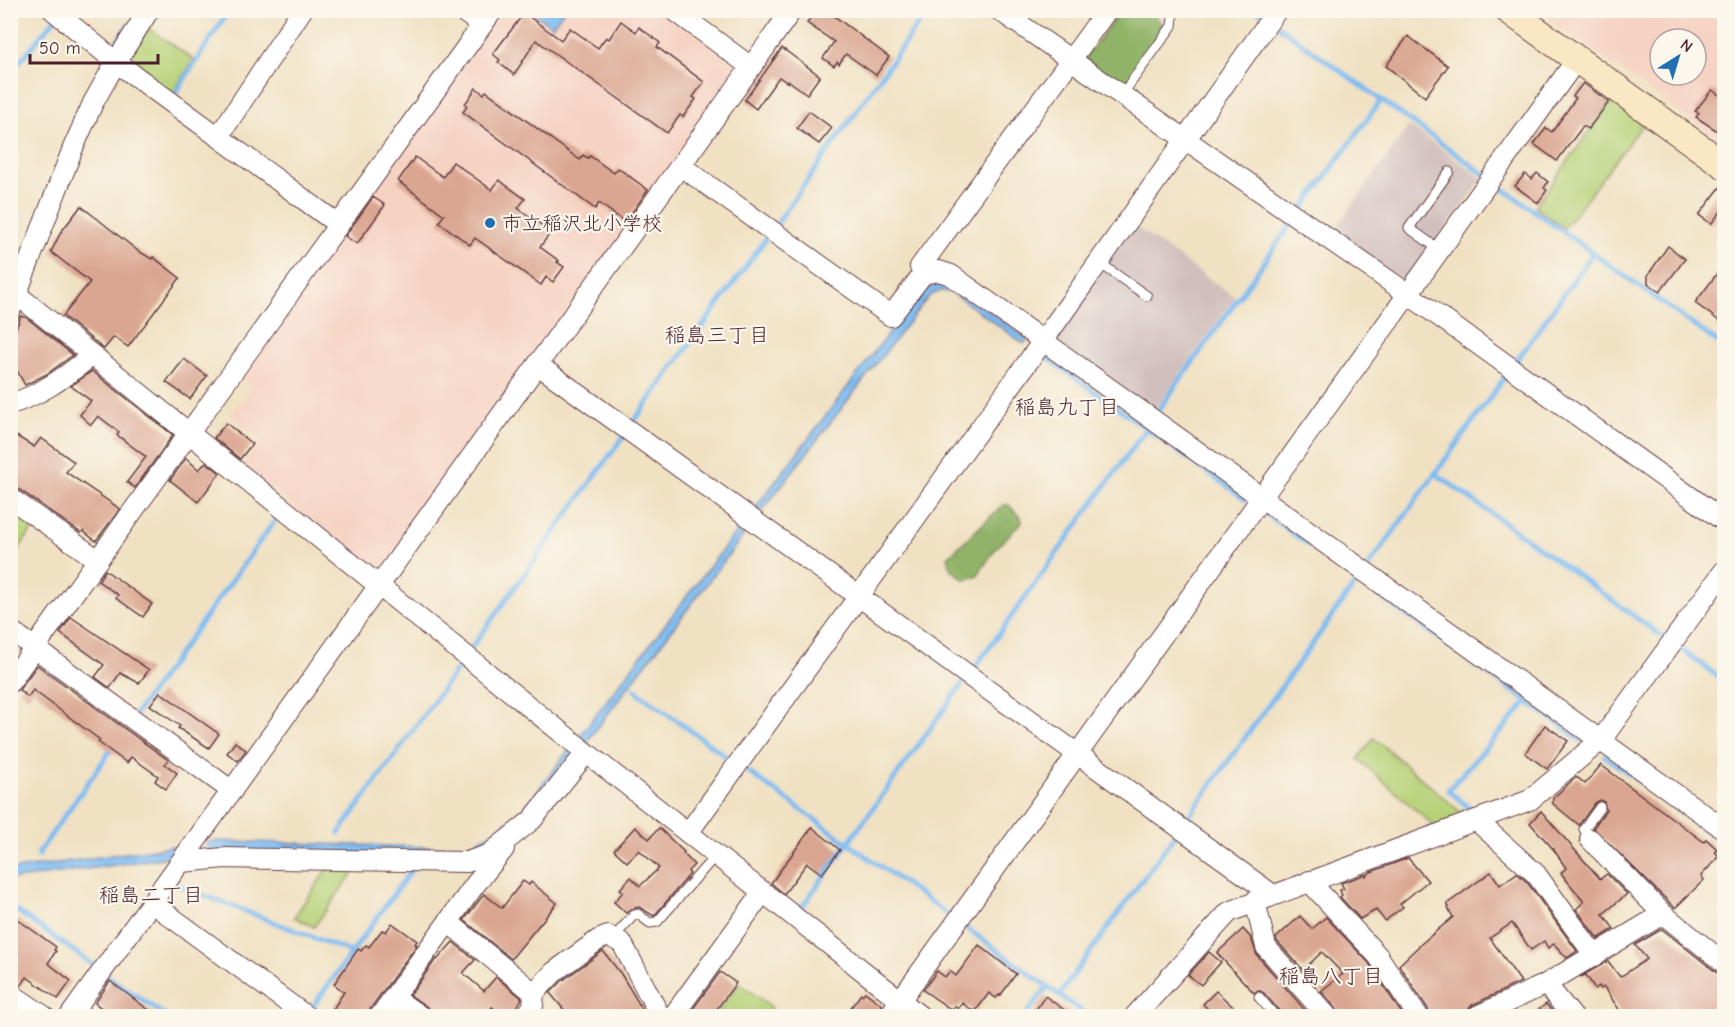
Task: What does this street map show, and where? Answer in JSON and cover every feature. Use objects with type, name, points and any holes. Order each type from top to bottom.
[{"type":"street","points":[[149,10],[93,103],[12,298],[93,356],[580,748],[763,892],[895,1009],[920,1017]]},
{"type":"street","points":[[219,136],[302,10]]},
{"type":"street","points":[[10,682],[488,18],[461,10]]},
{"type":"street","points":[[674,10],[751,67]]},
{"type":"street","points":[[70,1017],[792,10]]},
{"type":"street","points":[[999,10],[1408,294],[1725,521]]},
{"type":"street","points":[[923,274],[920,267],[1107,10]]},
{"type":"street","points":[[688,833],[1043,341],[1277,10]]},
{"type":"street","points":[[1508,10],[1725,165]]},
{"type":"street","points":[[55,11],[116,62],[339,225]]},
{"type":"street","points":[[895,1009],[1577,59]]},
{"type":"street","points":[[681,166],[891,316],[923,274],[939,271],[951,275],[1725,829]]},
{"type":"street","points":[[10,404],[25,400],[54,385],[93,356]]},
{"type":"street","points":[[538,365],[1078,754],[1264,898],[1266,947],[1327,1017]]},
{"type":"street","points":[[10,498],[98,560]]},
{"type":"street","points":[[1135,1017],[1229,912],[1530,800],[1601,741],[1725,571]]},
{"type":"street","points":[[10,630],[232,791]]},
{"type":"street","points":[[182,862],[224,858],[467,862],[488,855],[513,837],[544,807],[580,748]]},
{"type":"street","points":[[1476,820],[1536,874],[1595,956]]},
{"type":"street","points":[[380,1017],[513,837]]},
{"type":"street","points":[[1590,839],[1663,914],[1725,963]]},
{"type":"street","points":[[1309,881],[1378,956],[1418,1017]]},
{"type":"street","points":[[673,1017],[763,892]]},
{"type":"street","points":[[152,903],[306,1017]]},
{"type":"street","points":[[1483,1015],[1546,984],[1663,914]]},
{"type":"street","points":[[448,922],[534,1008],[554,972],[598,940],[608,936],[613,938],[622,944],[660,1017]]},
{"type":"street","points":[[1546,984],[1572,1017]]},
{"type":"street","points":[[10,993],[44,1017]]},
{"type":"street","points":[[394,998],[420,1017]]},
{"type":"lane","points":[[1121,96],[1172,26],[1171,10]]},
{"type":"lane","points":[[1440,250],[1409,228],[1449,172]]},
{"type":"lane","points":[[1098,262],[1147,296]]},
{"type":"lane","points":[[1590,839],[1584,829],[1600,807]]},
{"type":"lane","points":[[613,938],[634,915],[638,914],[650,923],[657,922],[716,855]]},
{"type":"lane","points":[[1259,997],[1275,1017]]},
{"type":"shaded area","name":"市立稲沢北小学校","points":[[502,11],[669,11],[741,69],[382,570],[375,571],[242,466],[262,440],[230,415],[252,387],[239,376]]},
{"type":"shaded area","points":[[1538,11],[1724,11],[1724,144]]},
{"type":"shaded area","points":[[1409,126],[1483,179],[1405,281],[1331,235]]},
{"type":"shaded area","points":[[1133,225],[1235,297],[1153,412],[1058,343],[1057,332]]},
{"type":"green space","points":[[1120,11],[1152,11],[1166,29],[1126,83],[1112,86],[1085,58]]},
{"type":"green space","points":[[148,28],[194,60],[171,96],[125,62]]},
{"type":"green space","points":[[1611,101],[1643,124],[1564,228],[1535,207]]},
{"type":"green space","points":[[11,503],[37,523],[11,560]]},
{"type":"green space","points":[[1003,505],[1009,505],[1022,522],[996,548],[977,576],[965,580],[951,569],[948,557]]},
{"type":"green space","points":[[1374,738],[1465,816],[1435,827],[1358,759]]},
{"type":"green space","points":[[329,867],[356,869],[314,927],[294,917]]},
{"type":"green space","points":[[739,983],[772,1007],[764,1016],[715,1016]]},
{"type":"water","points":[[530,11],[564,11],[552,26]]},
{"type":"water","points":[[943,283],[952,285],[1028,339],[1024,344],[951,292],[940,291],[929,296],[758,516],[752,512],[921,291]]},
{"type":"water","points":[[743,523],[749,528],[532,814],[469,856],[208,854],[206,842],[216,841],[459,848],[494,831],[525,807]]},
{"type":"water","points":[[174,846],[176,856],[11,880],[10,870]]},
{"type":"building","points":[[816,10],[826,10],[889,57],[876,75],[846,54],[839,64],[837,62],[834,66],[823,58],[834,42],[807,23]]},
{"type":"building","points":[[524,13],[561,40],[570,28],[598,48],[606,37],[609,39],[621,21],[636,32],[639,27],[660,43],[657,47],[704,82],[693,97],[696,99],[683,117],[680,115],[667,133],[536,40],[514,75],[498,62],[500,60],[493,54]]},
{"type":"building","points":[[1408,36],[1448,66],[1425,97],[1386,66]]},
{"type":"building","points":[[782,48],[820,76],[807,94],[779,77],[756,109],[745,100]]},
{"type":"building","points":[[1583,83],[1609,102],[1588,129],[1583,126],[1557,161],[1534,144],[1546,128],[1552,132],[1576,98],[1573,96]]},
{"type":"building","points":[[476,88],[484,94],[486,91],[580,160],[583,155],[588,158],[590,156],[614,173],[618,168],[648,190],[625,222],[599,203],[595,209],[463,112],[467,106],[465,104]]},
{"type":"building","points":[[1712,90],[1725,99],[1725,136],[1696,117],[1699,113],[1695,111]]},
{"type":"building","points":[[809,111],[832,128],[819,144],[797,128]]},
{"type":"building","points":[[415,157],[443,177],[453,162],[492,190],[499,180],[525,199],[518,208],[551,232],[540,247],[564,267],[553,282],[546,277],[541,285],[475,238],[470,245],[439,222],[444,215],[398,181]]},
{"type":"building","points":[[1537,173],[1548,182],[1544,188],[1547,190],[1538,203],[1515,186],[1525,174],[1532,179]]},
{"type":"building","points":[[1725,181],[1725,206],[1711,224],[1699,215]]},
{"type":"building","points":[[373,197],[385,205],[357,244],[345,236]]},
{"type":"building","points":[[81,206],[138,251],[152,259],[153,257],[180,278],[128,347],[114,337],[104,349],[63,316],[90,282],[51,252],[61,232]]},
{"type":"building","points":[[1668,246],[1685,259],[1660,292],[1648,283],[1648,275]]},
{"type":"building","points":[[1725,263],[1725,325],[1695,303]]},
{"type":"building","points":[[21,316],[27,318],[73,355],[47,374],[25,385],[10,358],[10,343]]},
{"type":"building","points":[[184,359],[207,376],[190,399],[166,382]]},
{"type":"building","points":[[92,371],[173,435],[135,488],[127,482],[146,457],[117,435],[119,432],[98,416],[91,425],[80,415],[91,401],[71,386]]},
{"type":"building","points":[[226,423],[252,444],[240,459],[214,438]]},
{"type":"building","points":[[10,432],[34,447],[41,438],[74,462],[66,472],[120,509],[96,541],[17,488],[10,486]]},
{"type":"building","points":[[186,458],[199,470],[206,462],[220,473],[198,502],[170,480]]},
{"type":"building","points":[[105,570],[152,604],[143,617],[116,598],[118,595],[98,581]]},
{"type":"building","points":[[71,617],[149,670],[139,683],[120,673],[110,688],[95,677],[104,665],[60,633]]},
{"type":"building","points":[[37,665],[168,760],[165,764],[177,773],[166,789],[155,781],[158,776],[131,757],[127,763],[33,690],[28,697],[19,690]]},
{"type":"building","points":[[160,692],[219,734],[209,748],[178,728],[180,726],[150,705]]},
{"type":"building","points":[[1545,725],[1568,741],[1547,769],[1525,753]]},
{"type":"building","points":[[235,742],[246,750],[238,761],[227,753]]},
{"type":"building","points":[[1601,765],[1704,842],[1706,839],[1717,849],[1715,852],[1719,856],[1701,876],[1704,880],[1675,908],[1593,828],[1606,810],[1604,802],[1600,800],[1595,803],[1579,825],[1553,804],[1553,798],[1575,778],[1585,784]]},
{"type":"building","points":[[1541,811],[1600,879],[1607,874],[1627,894],[1603,914],[1614,929],[1598,939],[1576,909],[1584,902],[1561,873],[1566,868],[1554,850],[1530,823]]},
{"type":"building","points":[[635,827],[649,839],[659,828],[694,865],[688,871],[690,874],[654,916],[639,907],[626,913],[614,902],[623,892],[620,889],[631,877],[640,886],[659,868],[639,850],[627,862],[614,850]]},
{"type":"building","points":[[812,827],[840,850],[822,874],[807,863],[784,894],[771,883]]},
{"type":"building","points":[[1408,858],[1428,881],[1400,904],[1403,907],[1385,921],[1376,910],[1360,919],[1340,897],[1342,895],[1340,890],[1344,889],[1341,883],[1366,874],[1366,876]]},
{"type":"building","points":[[1491,872],[1500,885],[1517,873],[1527,882],[1577,951],[1567,958],[1554,944],[1548,948],[1544,941],[1531,950],[1512,923],[1490,938],[1521,982],[1472,1005],[1466,1013],[1457,1017],[1430,1017],[1428,1009],[1399,965],[1453,917],[1447,904]]},
{"type":"building","points":[[523,881],[529,885],[531,882],[557,903],[511,959],[464,920],[484,894],[502,908]]},
{"type":"building","points":[[10,914],[56,947],[48,963],[71,981],[58,999],[27,977],[21,986],[10,981]]},
{"type":"building","points":[[1300,916],[1312,929],[1326,917],[1369,963],[1404,1017],[1347,1017],[1345,1013],[1339,1016],[1336,1008],[1321,991],[1343,974],[1322,952],[1303,970],[1277,941],[1276,938]]},
{"type":"building","points":[[392,923],[417,941],[415,944],[417,945],[370,1009],[368,1017],[343,1017],[333,1009],[344,992],[334,984],[358,949],[361,951],[366,945],[369,947],[382,930],[386,932]]},
{"type":"building","points":[[1243,929],[1251,938],[1257,955],[1311,1017],[1282,1017],[1264,993],[1258,990],[1254,993],[1217,953]]},
{"type":"building","points":[[1662,929],[1716,972],[1725,975],[1725,1017],[1641,1017],[1636,1010],[1624,1017],[1604,987],[1601,989],[1599,986],[1595,989],[1586,975],[1580,977],[1608,961],[1620,977],[1647,959],[1635,945]]},
{"type":"building","points":[[453,942],[475,960],[463,973],[484,991],[496,977],[522,998],[512,1017],[503,1017],[492,1007],[485,1017],[432,1017],[427,1007],[410,995],[436,959]]},
{"type":"building","points":[[979,945],[1016,974],[1000,996],[996,998],[989,993],[975,1012],[962,1003],[958,1009],[955,1006],[952,1010],[923,990],[937,971],[945,977],[950,971],[956,976]]},
{"type":"building","points":[[603,951],[621,974],[647,1017],[570,1017],[550,993],[562,981]]},
{"type":"building","points":[[1209,952],[1221,962],[1201,985],[1188,975]]},
{"type":"building","points":[[720,972],[736,983],[711,1017],[687,1017]]},
{"type":"building","points":[[110,981],[158,1017],[99,1017],[104,1010],[95,1003]]},
{"type":"building","points":[[1216,991],[1244,1017],[1216,1017],[1203,1004]]},
{"type":"building","points":[[865,992],[882,1005],[874,1017],[844,1017],[861,994]]},
{"type":"building","points":[[1045,996],[1074,1017],[1031,1017]]},
{"type":"building","points":[[1546,1004],[1557,1017],[1529,1017]]},
{"type":"waterway","points":[[173,97],[229,10]]},
{"type":"waterway","points":[[778,222],[928,10]]},
{"type":"waterway","points":[[1256,10],[1264,16]]},
{"type":"waterway","points":[[10,73],[55,19]]},
{"type":"waterway","points":[[1278,26],[1484,174]]},
{"type":"waterway","points":[[111,50],[127,27]]},
{"type":"waterway","points":[[1301,211],[1381,100]]},
{"type":"waterway","points":[[1498,185],[1724,347]]},
{"type":"waterway","points":[[1157,412],[1292,223]]},
{"type":"waterway","points":[[632,424],[767,237]]},
{"type":"waterway","points":[[1517,360],[1593,253]]},
{"type":"waterway","points":[[1045,356],[1245,499]]},
{"type":"waterway","points":[[1368,567],[1507,374]]},
{"type":"waterway","points":[[973,670],[1146,429]]},
{"type":"waterway","points":[[472,647],[626,433]]},
{"type":"waterway","points":[[1435,473],[1666,639]]},
{"type":"waterway","points":[[1266,514],[1581,740]]},
{"type":"waterway","points":[[136,713],[276,519],[280,517]]},
{"type":"waterway","points":[[1186,824],[1184,823],[1358,580]]},
{"type":"waterway","points":[[1681,649],[1724,681]]},
{"type":"waterway","points":[[339,833],[462,662]]},
{"type":"waterway","points":[[799,911],[963,683]]},
{"type":"waterway","points":[[635,690],[731,760]]},
{"type":"waterway","points":[[1474,812],[1448,790],[1528,701]]},
{"type":"waterway","points":[[39,856],[39,852],[113,747]]},
{"type":"waterway","points":[[1605,756],[1724,843]]},
{"type":"waterway","points":[[747,771],[950,916]]},
{"type":"waterway","points":[[1059,995],[1175,835]]},
{"type":"waterway","points":[[308,1013],[414,866]]},
{"type":"waterway","points":[[175,884],[351,952]]},
{"type":"waterway","points":[[10,906],[95,966]]},
{"type":"waterway","points":[[965,927],[1088,1016]]},
{"type":"waterway","points":[[109,977],[166,1016]]},
{"type":"waterway","points":[[1025,1016],[1047,987]]},
{"type":"place","name":"市立稲沢北小学校","points":[[490,223]]},
{"type":"district","name":"稲島三丁目","points":[[717,335]]},
{"type":"district","name":"稲島九丁目","points":[[1067,407]]},
{"type":"district","name":"稲島二丁目","points":[[151,895]]},
{"type":"district","name":"稲島八丁目","points":[[1331,976]]}]
